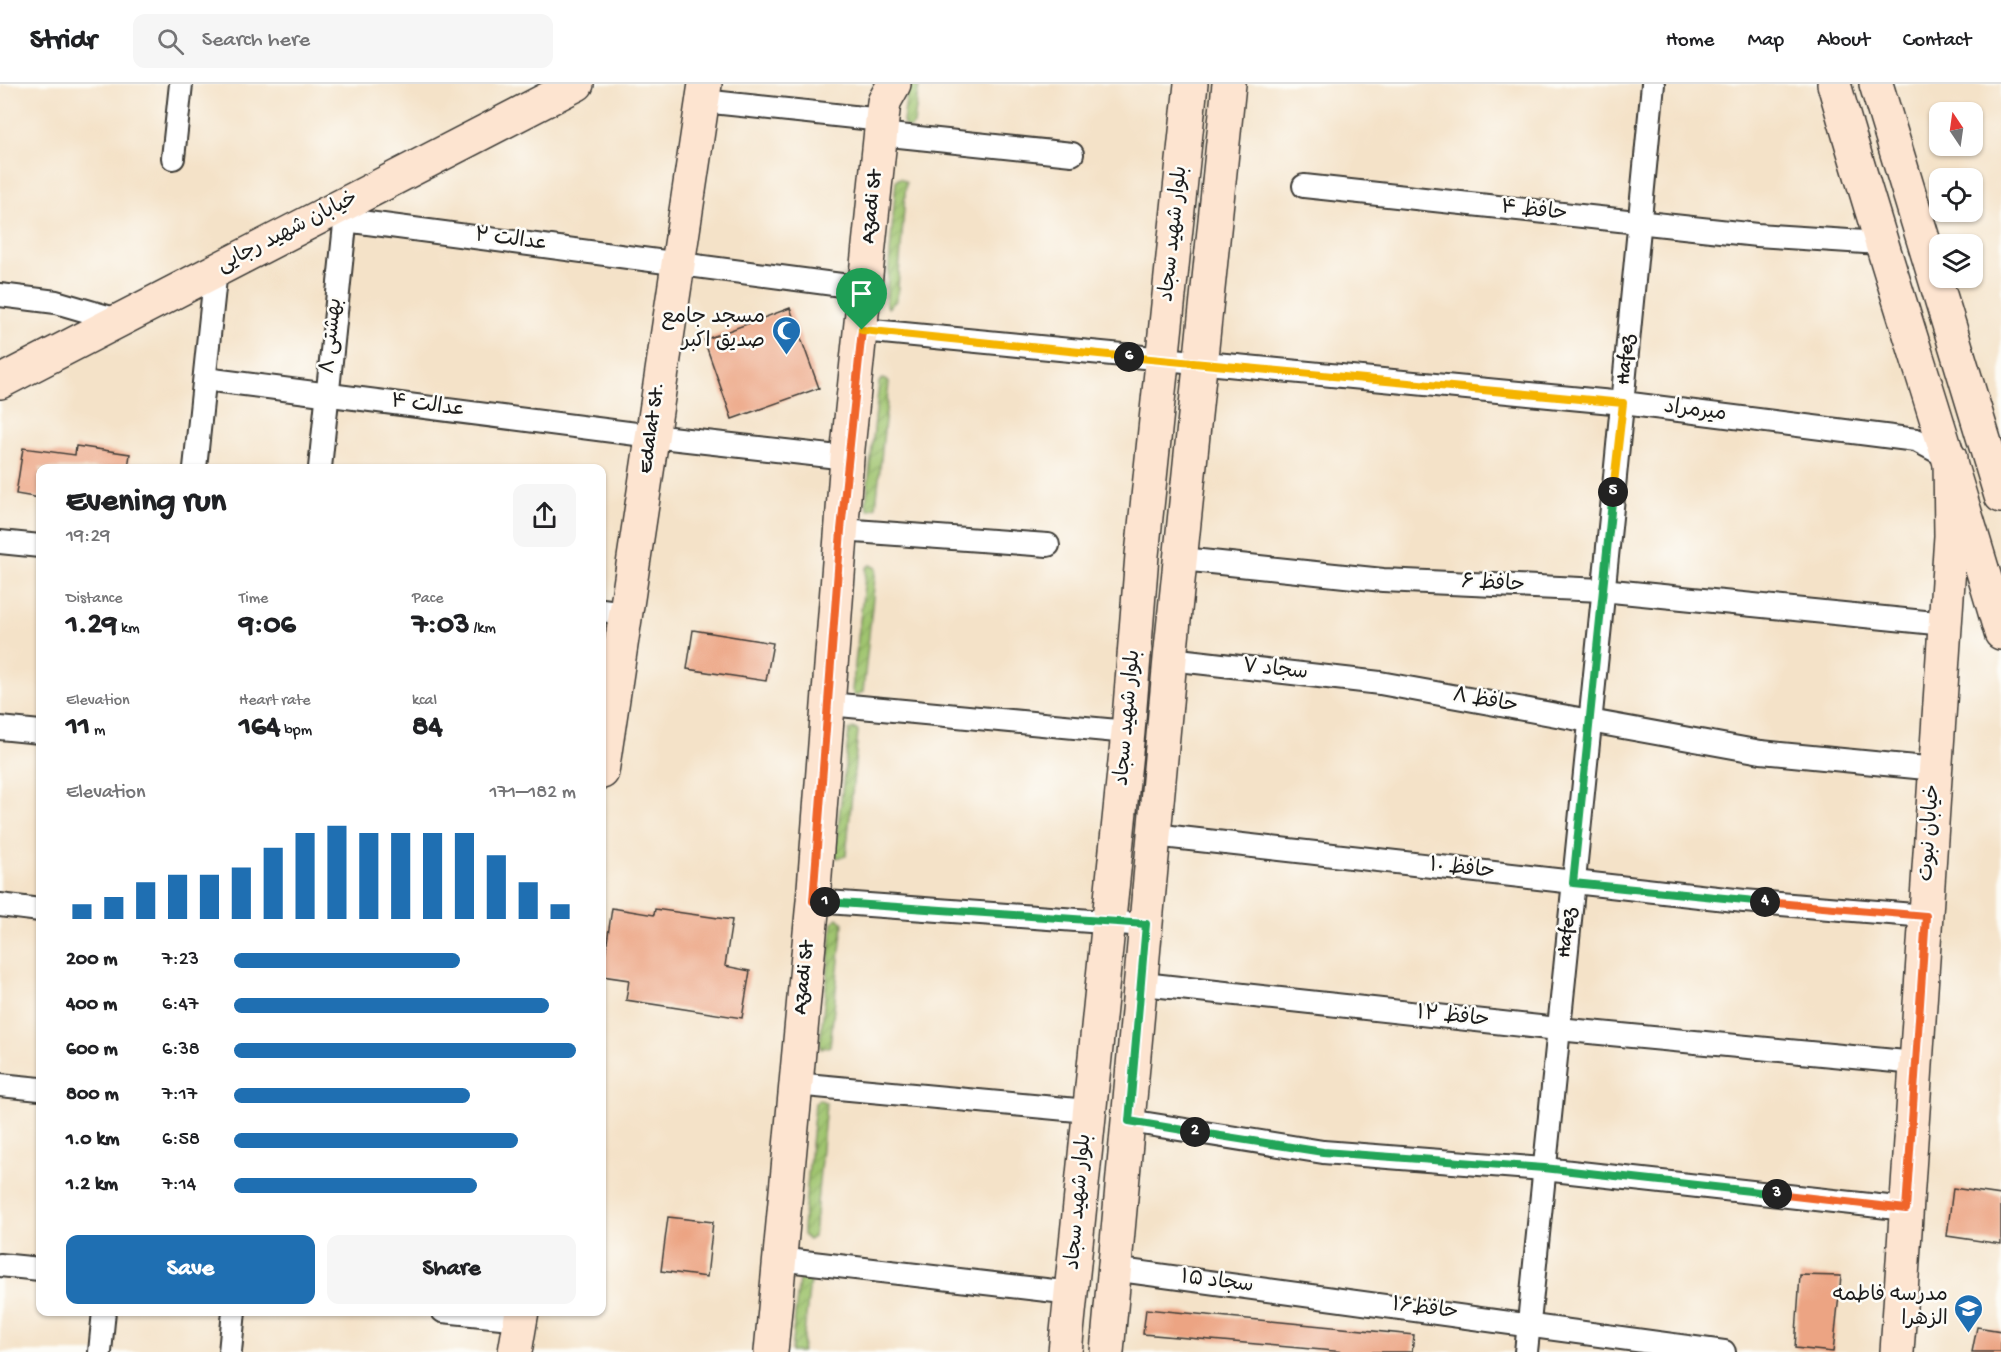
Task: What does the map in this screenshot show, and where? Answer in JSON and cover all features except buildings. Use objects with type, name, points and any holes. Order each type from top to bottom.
[{"type":"street","points":[[173,158],[181,84]]},
{"type":"street","name":"خیابان شهید رجایی","points":[[0,382],[216,269],[346,212],[577,84]]},
{"type":"street","name":"بلوار شهید سجاد","points":[[1065,1352],[1128,732],[1142,555],[1191,84]]},
{"type":"street","name":"بلوار شهید سجاد","points":[[1107,1352],[1113,1269],[1143,984],[1146,924],[1170,659],[1229,84]]},
{"type":"street","name":"Hafez","points":[[1526,1352],[1602,590],[1623,403],[1653,84]]},
{"type":"street","points":[[1834,84],[1880,243],[1950,458],[2001,633]]},
{"type":"street","points":[[1876,84],[2001,496]]},
{"type":"street","points":[[704,93],[792,112],[884,105],[1072,154]]},
{"type":"street","name":"Edalat St.","points":[[606,713],[613,611],[652,436],[704,93]]},
{"type":"street","name":"Azadi St","points":[[771,1352],[813,901],[847,458],[884,105]]},
{"type":"street","name":"حافظ ۴","points":[[1304,186],[1757,235],[1880,243]]},
{"type":"street","name":"عدالت ۲","points":[[346,212],[677,263],[864,288]]},
{"type":"street","name":"بهشتی ۸","points":[[320,464],[346,212]]},
{"type":"street","points":[[195,464],[216,269]]},
{"type":"street","points":[[0,295],[56,302],[118,320]]},
{"type":"street","name":"میرمراد","points":[[862,330],[1163,361],[1623,403],[1916,440],[1950,458]]},
{"type":"street","name":"عدالت ۴","points":[[205,379],[652,436],[847,458]]},
{"type":"street","points":[[1950,458],[1986,447]]},
{"type":"street","name":"خیابان نبوت","points":[[1897,1352],[1951,536],[1950,458]]},
{"type":"street","points":[[841,530],[1048,545]]},
{"type":"street","points":[[0,542],[36,546]]},
{"type":"street","name":"حافظ ۶","points":[[1182,559],[1383,580],[1602,590],[1945,624]]},
{"type":"street","name":"سجاد ۷","points":[[1170,659],[1380,683]]},
{"type":"street","name":"حافظ ۸","points":[[1380,683],[1761,752],[1936,770]]},
{"type":"street","points":[[829,704],[1128,732]]},
{"type":"street","points":[[0,728],[36,732]]},
{"type":"street","name":"حافظ ۱۰","points":[[1154,835],[1744,901],[1926,916]]},
{"type":"street","points":[[813,901],[1146,924]]},
{"type":"street","points":[[0,905],[36,910]]},
{"type":"street","name":"حافظ ۱۲","points":[[1143,984],[1734,1047],[1916,1063]]},
{"type":"street","points":[[795,1084],[1088,1111]]},
{"type":"street","points":[[0,1085],[36,1089]]},
{"type":"street","points":[[1129,1121],[1323,1152],[1544,1168],[1906,1209]]},
{"type":"street","points":[[778,1259],[1072,1293]]},
{"type":"street","points":[[0,1264],[36,1268]]},
{"type":"street","name":"سجاد ۱۵","points":[[1113,1269],[1321,1297]]},
{"type":"street","name":"حافظ۱۶","points":[[1321,1297],[1720,1351]]},
{"type":"street","points":[[100,1352],[104,1316]]},
{"type":"street","points":[[230,1352],[234,1316]]},
{"type":"street","points":[[515,1352],[522,1316]]},
{"type":"green space","points":[[908,84],[919,84],[914,124],[910,128],[905,127],[903,122]]},
{"type":"green space","points":[[900,178],[906,182],[897,300],[888,308],[886,302],[896,181]]},
{"type":"green space","points":[[883,379],[889,382],[876,507],[868,510],[866,504],[879,382]]},
{"type":"green space","points":[[870,565],[876,568],[863,692],[854,696],[852,690],[866,568]]},
{"type":"green space","points":[[853,728],[858,731],[846,856],[837,858],[835,853],[849,731]]},
{"type":"green space","points":[[837,918],[843,922],[830,1046],[821,1049],[833,922]]},
{"type":"green space","points":[[819,1099],[826,1103],[814,1237],[809,1240],[803,1235],[803,1228],[815,1103]]},
{"type":"green space","points":[[800,1270],[811,1272],[802,1352],[791,1352]]},
{"type":"place","name":"مسجد جامع صدیق اکبر","points":[[786,356]]},
{"type":"place","name":"مدرسه فاطمه الزهرا","points":[[1969,1334]]},
{"type":"route","points":[[862,330],[1163,361],[1623,403],[1573,883],[1744,901],[1926,916],[1906,1209],[1544,1168],[1323,1152],[1129,1121],[1143,984],[1146,924],[813,901],[847,458],[862,330]]}]
